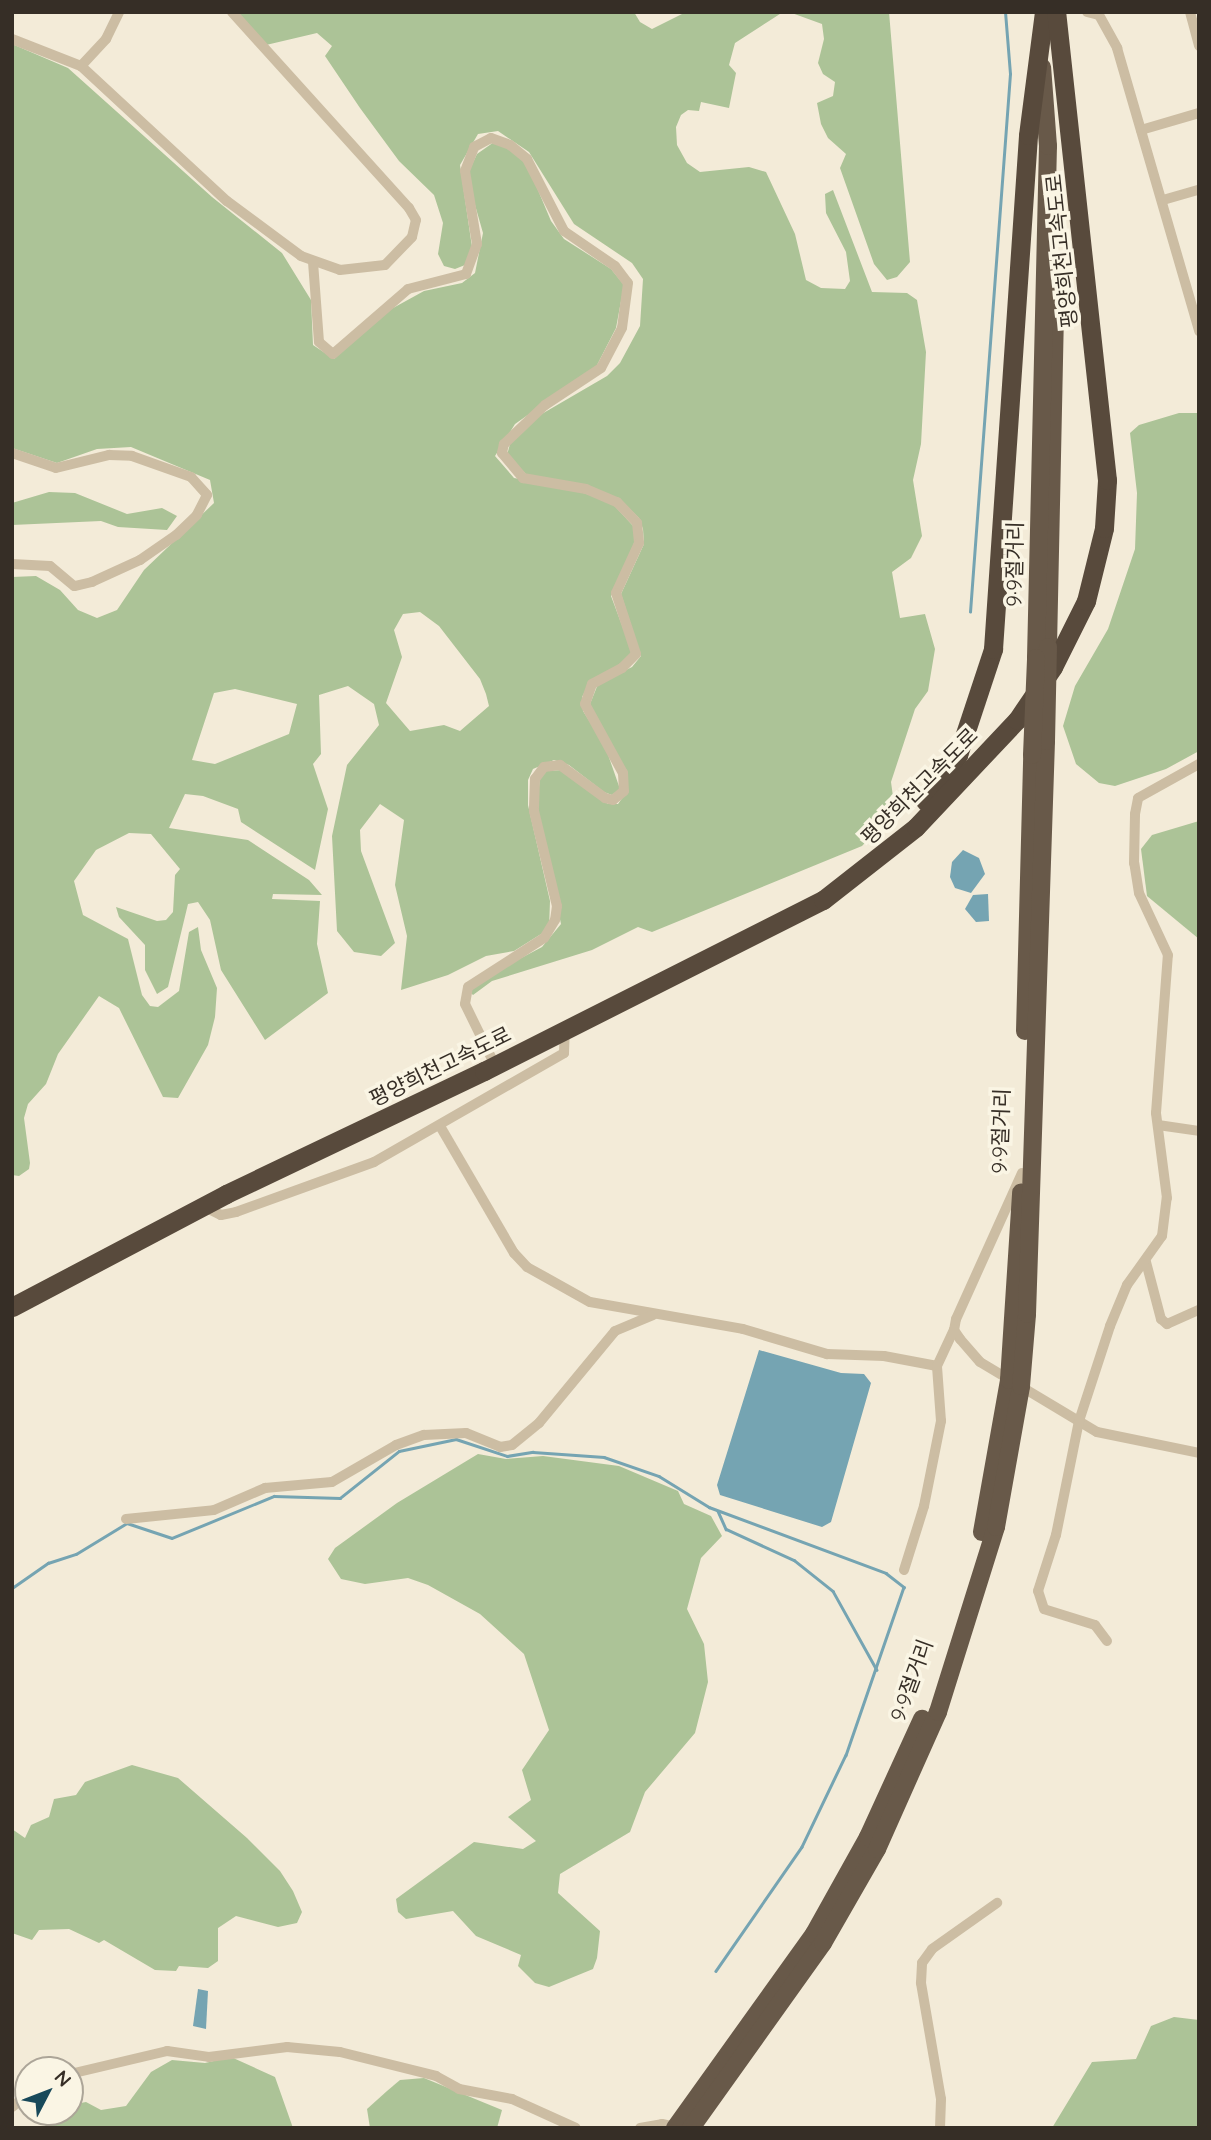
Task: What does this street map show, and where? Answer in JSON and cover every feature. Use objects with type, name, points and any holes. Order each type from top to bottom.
[{"type":"highway","name":"평양희천고속도로","points":[[12,1298],[786,912],[820,894],[897,833],[958,755],[993,649],[1028,135],[1041,53],[1044,12]]},
{"type":"highway","name":"평양희천고속도로","points":[[12,1307],[203,1206],[565,1030],[823,900],[885,855],[1017,720],[1053,667],[1086,601],[1104,528],[1103,422],[1056,12]]},
{"type":"highway","name":"9·9절거리","points":[[691,2128],[823,1943],[883,1837],[938,1712],[979,1587],[1009,1464],[1030,1249],[1046,741],[1042,653],[1048,146],[1041,53]]},
{"type":"highway","name":"9·9절거리","points":[[675,2127],[814,1934],[868,1837],[926,1709],[981,1535],[1015,1383],[1032,755],[1042,653],[1061,58]]},
{"type":"street","points":[[81,66],[106,39],[119,12]]},
{"type":"street","points":[[12,39],[81,66],[227,201],[313,262],[358,271],[385,265],[407,245],[416,220],[388,180],[232,12]]},
{"type":"street","points":[[1087,12],[1102,13],[1117,48],[1194,295],[1199,331]]},
{"type":"street","points":[[1190,12],[1199,46]]},
{"type":"street","points":[[1142,130],[1199,113]]},
{"type":"street","points":[[313,262],[319,342],[333,354],[408,289],[444,283],[466,274],[477,244],[465,172],[474,146],[491,138],[510,145],[527,159],[564,231],[615,266],[628,283],[622,328],[601,368],[545,404],[504,444],[502,453],[523,478],[586,489],[617,502],[636,523],[639,543],[615,593],[636,654],[622,668],[592,684],[585,704],[622,773],[624,791],[613,800],[606,798],[560,765],[544,767],[535,779],[534,811],[556,906],[555,920],[544,938],[467,987],[466,1004],[491,1057]]},
{"type":"street","points":[[1163,200],[1199,190]]},
{"type":"street","points":[[12,453],[56,468],[109,455],[132,456],[191,477],[207,495],[197,515],[176,536],[140,560],[92,582],[74,586],[50,566],[12,564]]},
{"type":"street","points":[[1107,1641],[1095,1625],[1044,1609],[1038,1591],[1056,1535],[1079,1421],[1127,1285],[1162,1236],[1167,1198],[1158,1125],[1168,955],[1139,893],[1134,863],[1135,814],[1139,798],[1199,764]]},
{"type":"street","points":[[203,1206],[221,1214],[276,1200],[374,1162],[564,1053],[565,1030]]},
{"type":"street","points":[[1158,1125],[1199,1131]]},
{"type":"street","points":[[440,1126],[498,1228],[527,1267],[590,1302],[743,1329],[827,1354],[884,1356],[937,1366]]},
{"type":"street","points":[[904,1570],[927,1494],[941,1422],[937,1366],[1022,1173]]},
{"type":"street","points":[[1146,1262],[1161,1320],[1167,1324],[1199,1310]]},
{"type":"street","points":[[127,1519],[214,1510],[265,1488],[332,1482],[396,1445],[424,1435],[466,1433],[500,1447],[512,1445],[539,1423],[615,1331],[653,1315]]},
{"type":"street","points":[[954,1330],[980,1362],[1079,1421],[1115,1437],[1199,1453]]},
{"type":"street","points":[[940,2128],[941,2099],[921,1983],[922,1963],[932,1949],[998,1903]]},
{"type":"street","points":[[84,2071],[167,2051],[209,2057],[287,2047],[340,2052],[436,2076],[459,2089],[512,2099],[576,2128]]},
{"type":"street","points":[[640,2128],[662,2124],[675,2127]]},
{"type":"green space","points":[[237,12],[634,12],[640,22],[652,29],[686,12],[783,12],[735,43],[729,65],[736,73],[729,108],[701,102],[699,111],[688,110],[681,115],[676,127],[677,145],[687,163],[700,172],[749,167],[766,172],[795,234],[806,280],[821,288],[845,289],[850,281],[846,252],[826,213],[825,194],[833,190],[872,292],[907,293],[917,300],[926,352],[921,444],[913,480],[922,536],[911,558],[892,572],[900,618],[925,614],[935,649],[928,691],[915,709],[891,782],[895,811],[862,846],[652,932],[638,927],[592,950],[492,981],[473,995],[470,992],[487,976],[542,947],[561,924],[537,807],[540,777],[545,771],[563,770],[608,804],[618,804],[628,790],[590,704],[598,684],[632,667],[641,656],[621,594],[644,544],[643,529],[639,518],[620,499],[528,476],[507,455],[510,444],[540,415],[607,376],[620,363],[640,326],[643,279],[632,263],[574,224],[529,152],[498,131],[478,134],[460,165],[473,254],[465,265],[455,269],[444,266],[438,254],[443,223],[434,195],[399,161],[360,108],[325,56],[332,46],[317,33],[266,45]]},
{"type":"green space","points":[[789,12],[889,12],[910,262],[897,277],[887,280],[874,264],[840,168],[846,154],[828,138],[821,124],[817,103],[833,96],[835,82],[823,74],[818,63],[824,39],[822,24]]},
{"type":"green space","points":[[12,44],[68,68],[212,197],[282,253],[311,300],[313,345],[334,359],[384,313],[424,291],[462,283],[475,273],[483,233],[469,184],[470,169],[477,154],[494,142],[509,149],[527,164],[551,221],[564,239],[611,269],[624,285],[616,328],[596,367],[515,424],[495,456],[514,478],[565,487],[611,502],[635,528],[635,541],[611,596],[632,652],[624,663],[590,682],[582,697],[583,711],[605,746],[620,789],[612,795],[604,792],[569,765],[554,760],[533,769],[528,780],[528,805],[550,901],[549,929],[514,951],[486,956],[448,975],[401,990],[407,936],[395,885],[404,820],[380,804],[360,830],[361,851],[395,943],[381,956],[354,952],[337,931],[332,836],[347,765],[379,725],[374,704],[348,686],[319,695],[321,754],[313,764],[328,809],[315,870],[241,822],[238,809],[203,796],[185,794],[169,828],[248,840],[309,880],[322,895],[273,894],[272,899],[320,901],[317,944],[328,993],[265,1040],[221,970],[210,920],[198,902],[188,904],[168,987],[157,994],[145,970],[145,945],[119,917],[116,907],[157,921],[166,920],[173,912],[175,875],[180,869],[151,834],[129,833],[96,850],[74,881],[83,915],[128,939],[142,995],[150,1006],[158,1007],[179,991],[189,932],[198,927],[201,950],[217,988],[215,1017],[208,1045],[178,1098],[163,1097],[119,1008],[99,996],[58,1054],[46,1084],[28,1104],[24,1118],[30,1163],[29,1169],[19,1176],[12,1175],[12,577],[36,576],[60,590],[78,610],[97,618],[117,610],[144,570],[214,503],[210,480],[131,447],[97,449],[57,463],[12,448]],"holes":[[[420,612],[439,626],[480,679],[486,694],[489,706],[460,731],[444,725],[410,731],[386,703],[402,657],[394,630],[403,614]],[[235,689],[297,704],[289,734],[215,764],[192,760],[214,693]]]},
{"type":"green space","points":[[1179,413],[1199,413],[1199,751],[1166,769],[1115,786],[1099,783],[1076,764],[1063,726],[1075,686],[1108,629],[1135,549],[1137,493],[1130,433],[1139,425]]},
{"type":"green space","points":[[49,492],[75,493],[127,514],[162,508],[177,516],[167,530],[118,527],[101,521],[12,525],[12,503]]},
{"type":"green space","points":[[1199,821],[1199,939],[1147,896],[1141,849],[1152,835]]},
{"type":"green space","points":[[478,1454],[506,1459],[543,1456],[619,1466],[678,1491],[684,1504],[711,1516],[722,1536],[701,1558],[687,1609],[704,1644],[708,1682],[695,1733],[645,1792],[630,1832],[560,1874],[558,1893],[600,1931],[593,1969],[549,1987],[535,1983],[518,1966],[521,1955],[476,1936],[453,1911],[406,1919],[398,1912],[396,1899],[474,1842],[523,1849],[536,1841],[508,1817],[531,1800],[522,1770],[549,1730],[524,1654],[480,1614],[428,1585],[408,1578],[365,1584],[341,1579],[328,1559],[335,1548],[397,1503]]},
{"type":"green space","points":[[132,1765],[178,1778],[247,1838],[280,1871],[293,1891],[302,1912],[297,1923],[278,1927],[236,1916],[218,1928],[218,1961],[208,1968],[179,1966],[176,1971],[155,1970],[104,1940],[99,1943],[69,1929],[39,1930],[32,1940],[12,1933],[12,1829],[25,1838],[31,1825],[49,1817],[54,1799],[76,1795],[85,1782]]},
{"type":"green space","points":[[1174,2017],[1199,2020],[1199,2128],[1052,2128],[1092,2062],[1136,2059],[1151,2026]]},
{"type":"green space","points":[[231,2057],[275,2077],[293,2128],[43,2128],[84,2126],[84,2102],[101,2110],[126,2106],[151,2072],[172,2060],[205,2063]]},
{"type":"green space","points":[[424,2078],[502,2110],[497,2128],[370,2128],[367,2109],[400,2080]]},
{"type":"water","points":[[963,850],[979,858],[985,874],[971,893],[955,888],[950,877],[952,862]]},
{"type":"water","points":[[988,894],[989,921],[976,922],[965,909],[973,895]]},
{"type":"water","points":[[759,1350],[841,1373],[864,1374],[871,1383],[831,1522],[822,1527],[720,1495],[717,1485]]},
{"type":"water","points":[[198,1989],[208,1991],[206,2029],[193,2026]]},
{"type":"waterway","points":[[970,612],[1010,74],[1005,12]]},
{"type":"waterway","points":[[12,1588],[48,1563],[76,1554],[127,1523],[172,1538],[274,1496],[340,1498],[399,1451],[456,1439],[507,1456],[533,1452],[604,1457],[659,1476],[709,1507],[886,1573],[904,1587],[846,1755],[802,1847],[716,1971]]},
{"type":"waterway","points":[[718,1511],[726,1529],[794,1560],[833,1591],[877,1670]]}]
